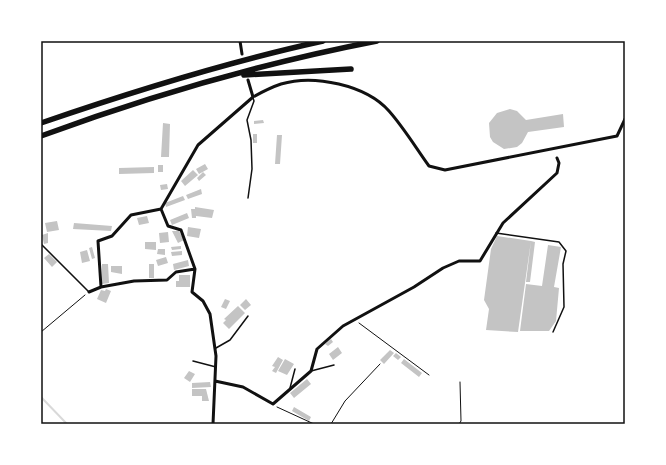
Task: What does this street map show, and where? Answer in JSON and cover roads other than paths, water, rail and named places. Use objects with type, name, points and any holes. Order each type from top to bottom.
[{"type":"highway","points":[[41,123],[168,81],[259,55],[323,41]]},
{"type":"highway","points":[[41,136],[114,109],[265,66],[376,41]]},
{"type":"highway","points":[[230,76],[283,71],[351,68]]},
{"type":"street","points":[[240,41],[242,54]]},
{"type":"street","points":[[248,80],[253,96]]},
{"type":"street","points":[[101,287],[98,240],[112,236],[130,216],[161,209],[198,145],[253,96],[281,84],[300,81],[350,86],[369,94],[389,111],[429,166],[445,170],[617,136],[625,119]]},
{"type":"street","points":[[215,381],[243,386],[273,404],[311,371],[317,349],[343,326],[414,287],[443,268],[459,261],[480,261],[503,223],[557,173],[557,158]]},
{"type":"street","points":[[161,209],[168,226],[181,230],[195,269],[192,292],[203,301],[210,314],[216,367],[213,424]]},
{"type":"street","points":[[89,292],[101,287],[134,281],[167,280],[176,272],[195,269]]},
{"type":"lane","points":[[248,198],[252,169],[251,140],[247,120],[254,101],[253,96]]},
{"type":"lane","points":[[496,233],[559,242],[566,251],[563,264],[564,307],[552,332]]},
{"type":"lane","points":[[41,244],[89,292]]},
{"type":"lane","points":[[215,349],[230,340],[248,316]]},
{"type":"lane","points":[[193,361],[216,367]]},
{"type":"lane","points":[[311,371],[334,365]]},
{"type":"lane","points":[[290,390],[295,369]]},
{"type":"waterway","points":[[41,397],[67,424]]}]
